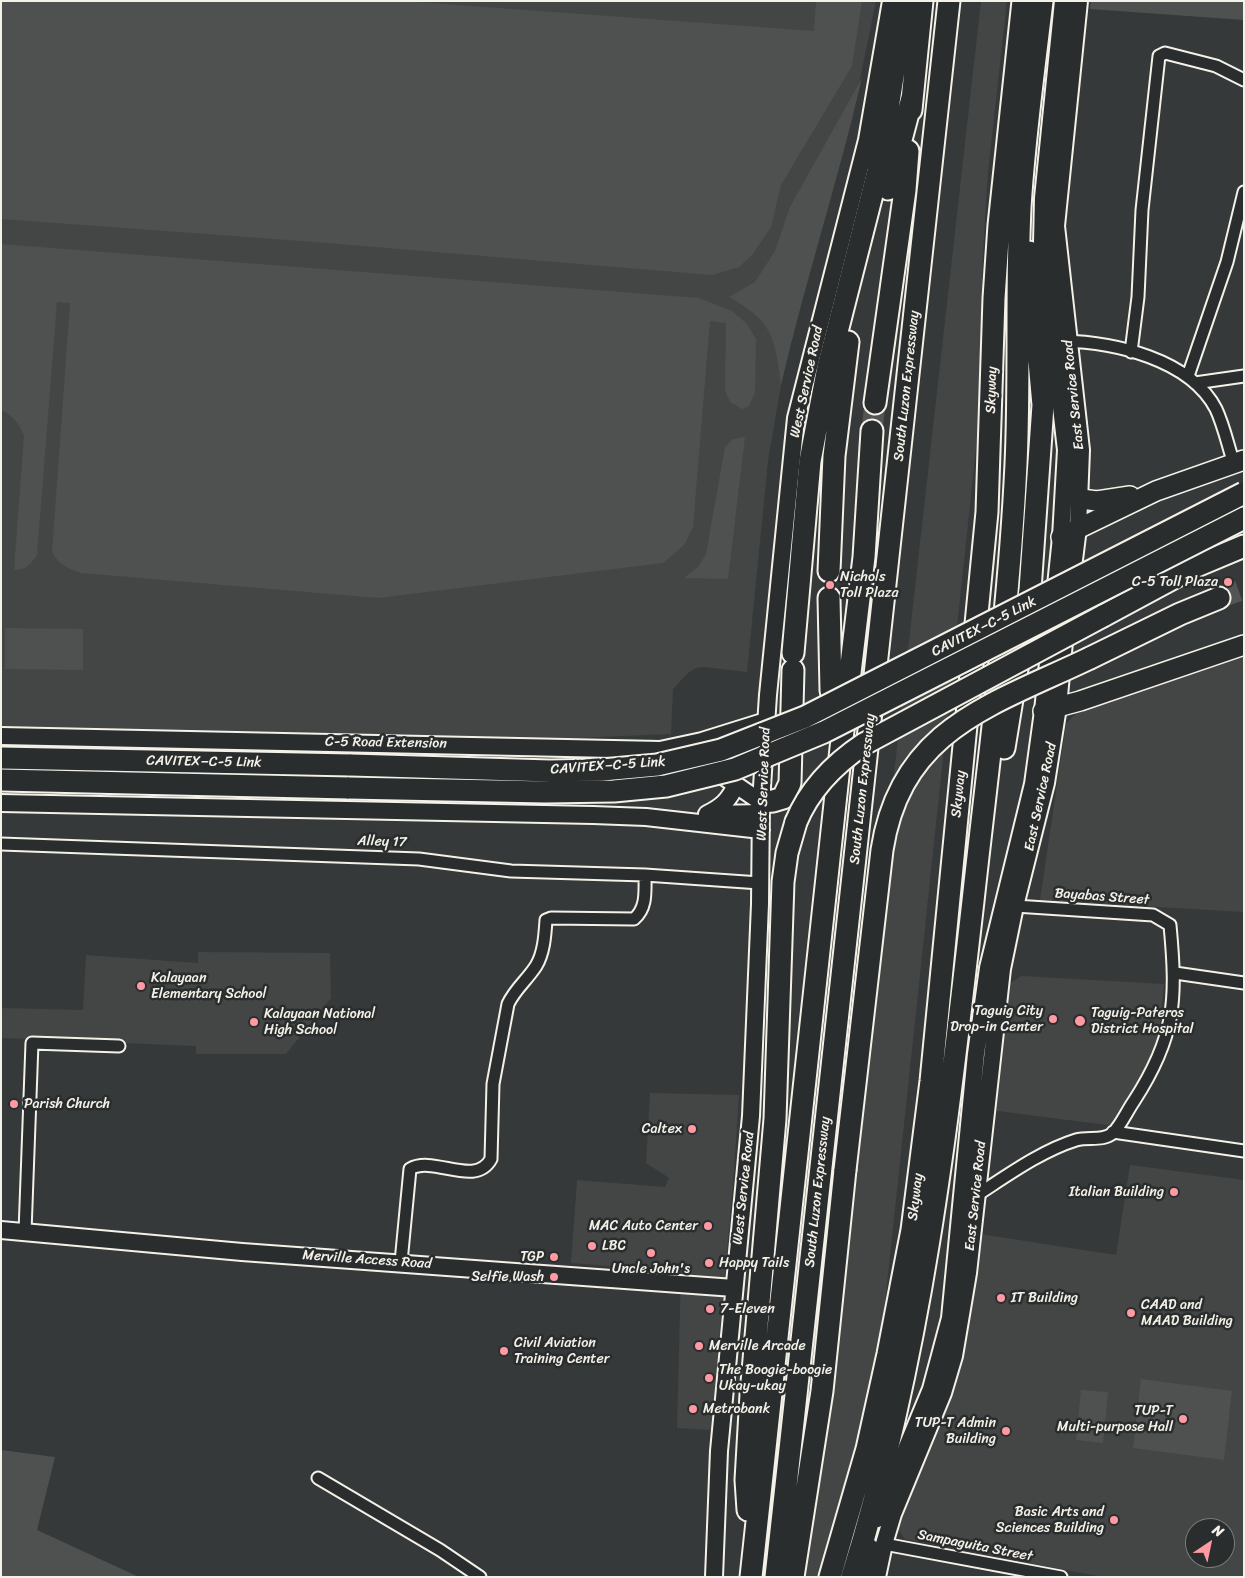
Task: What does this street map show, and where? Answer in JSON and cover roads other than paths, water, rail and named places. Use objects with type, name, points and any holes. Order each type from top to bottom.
[{"type":"highway","points":[[761,808],[783,798],[790,783],[793,662],[810,461],[827,375],[878,171],[905,1]]},
{"type":"highway","name":"South Luzon Expressway","points":[[875,403],[905,190],[922,1]]},
{"type":"highway","name":"South Luzon Expressway","points":[[776,1577],[949,1]]},
{"type":"highway","name":"Skyway","points":[[830,1577],[867,1449],[890,1346],[912,1230],[931,1081],[987,512],[994,298],[999,225],[1023,1]]},
{"type":"highway","name":"Skyway","points":[[852,1577],[908,1363],[921,1296],[952,1084],[1001,650],[1012,526],[1018,398],[1017,301],[1020,207],[1042,1]]},
{"type":"highway","name":"South Luzon Expressway","points":[[829,571],[834,456],[845,353],[912,98]]},
{"type":"highway","name":"South Luzon Expressway","points":[[751,1577],[842,739],[864,557],[872,431]]},
{"type":"highway","name":"CAVITEX–C-5 Link","points":[[1,758],[588,770],[657,765],[721,750],[805,717],[1244,493]]},
{"type":"highway","name":"CAVITEX–C-5 Link","points":[[1,780],[545,792],[614,791],[666,786],[735,769],[824,732],[1244,518]]},
{"type":"highway","points":[[756,1534],[748,1510],[746,1480],[750,1394],[775,1119],[781,999],[782,904],[787,852],[800,813],[820,782],[843,759],[876,737],[1194,567],[1244,546]]},
{"type":"highway","name":"South Luzon Expressway","points":[[829,598],[831,690],[842,739]]},
{"type":"highway","points":[[794,1577],[822,1391],[845,1170],[882,850],[887,822],[901,787],[924,752],[954,727],[976,713],[1180,614],[1219,598]]},
{"type":"main road","name":"West Service Road","points":[[714,1577],[719,1451],[751,1116],[761,808],[766,721],[796,418],[867,140],[891,1]]},
{"type":"main road","name":"East Service Road","points":[[864,1577],[878,1518],[931,1389],[950,1318],[976,1054],[1033,784],[1051,709],[1078,528],[1081,450],[1042,243],[1043,198],[1063,1]]},
{"type":"main road","name":"East Service Road","points":[[877,1577],[893,1514],[943,1393],[962,1320],[977,1195],[995,968],[1015,906],[1046,783],[1066,450],[1056,226],[1079,1]]},
{"type":"main road","points":[[1061,537],[1156,491],[1239,462]]},
{"type":"main road","points":[[1080,499],[1097,501],[1156,491]]},
{"type":"main road","points":[[1051,709],[1244,645]]},
{"type":"main road","name":"C-5 Road Extension","points":[[1,736],[660,750],[702,741],[766,721]]},
{"type":"main road","points":[[660,750],[691,758],[714,770],[736,785],[761,808]]},
{"type":"main road","points":[[707,814],[726,803],[736,785]]},
{"type":"main road","points":[[1,803],[646,817],[707,814],[733,816],[761,808]]},
{"type":"main road","points":[[646,817],[761,830]]},
{"type":"main road","name":"Merville Access Road","points":[[1,1230],[242,1252],[401,1262],[734,1288]]},
{"type":"street","points":[[1131,352],[1138,297],[1142,210],[1159,56],[1165,53],[1216,66],[1244,80]]},
{"type":"street","points":[[1192,380],[1227,262],[1244,192]]},
{"type":"street","points":[[1061,341],[1131,352],[1163,362],[1192,380],[1215,408],[1239,462]]},
{"type":"street","points":[[1192,380],[1244,376]]},
{"type":"street","name":"Alley 17","points":[[1,844],[419,858],[511,871],[646,876],[760,883]]},
{"type":"street","points":[[401,1262],[410,1169],[413,1167],[437,1167],[478,1172],[486,1167],[490,1159],[493,1084],[508,1004],[513,994],[536,965],[545,938],[546,920],[551,918],[634,919],[641,913],[644,903],[646,876]]},
{"type":"street","name":"Bayabas Street","points":[[1015,906],[1153,915],[1163,919],[1170,925],[1174,973],[1172,1017],[1162,1052],[1145,1084],[1113,1132]]},
{"type":"street","points":[[1174,973],[1244,983]]},
{"type":"street","points":[[25,1232],[33,1042],[119,1046]]},
{"type":"street","points":[[977,1195],[1032,1161],[1061,1146],[1078,1139],[1093,1139],[1113,1132],[1244,1151]]},
{"type":"street","points":[[318,1478],[440,1550],[480,1577]]},
{"type":"street","name":"Sampaguita Street","points":[[884,1544],[1062,1577]]},
{"type":"tunnel","points":[[872,431],[875,403]]},
{"type":"tunnel","points":[[1219,598],[1244,589]]},
{"type":"place","name":"C-5 Toll Plaza","points":[[1228,582]]},
{"type":"place","name":"Nichols Toll Plaza","points":[[830,585]]},
{"type":"place","name":"Kalayaan Elementary School","points":[[141,986]]},
{"type":"place","name":"Taguig City Drop-in Center","points":[[1053,1019]]},
{"type":"place","name":"Taguig-Pateros District Hospital","points":[[1080,1021]]},
{"type":"place","name":"Kalayaan National High School","points":[[254,1022]]},
{"type":"place","name":"Parish Church","points":[[14,1104]]},
{"type":"place","name":"Caltex","points":[[692,1129]]},
{"type":"place","name":"Italian Building","points":[[1174,1192]]},
{"type":"place","name":"MAC Auto Center","points":[[708,1226]]},
{"type":"place","name":"LBC","points":[[592,1246]]},
{"type":"place","name":"Uncle John's","points":[[651,1253]]},
{"type":"place","name":"TGP","points":[[554,1257]]},
{"type":"place","name":"Happy Tails","points":[[709,1263]]},
{"type":"place","name":"Selfie Wash","points":[[554,1277]]},
{"type":"place","name":"IT Building","points":[[1001,1298]]},
{"type":"place","name":"7-Eleven","points":[[710,1309]]},
{"type":"place","name":"CAAD and MAAD Building","points":[[1131,1313]]},
{"type":"place","name":"Merville Arcade","points":[[699,1346]]},
{"type":"place","name":"Civil Aviation Training Center","points":[[504,1351]]},
{"type":"place","name":"The Boogie-boogie Ukay-ukay","points":[[709,1378]]},
{"type":"place","name":"Metrobank","points":[[693,1409]]},
{"type":"place","name":"TUP-T Multi-purpose Hall","points":[[1183,1419]]},
{"type":"place","name":"TUP-T Admin Building","points":[[1006,1431]]},
{"type":"place","name":"Basic Arts and Sciences Building","points":[[1114,1520]]}]
